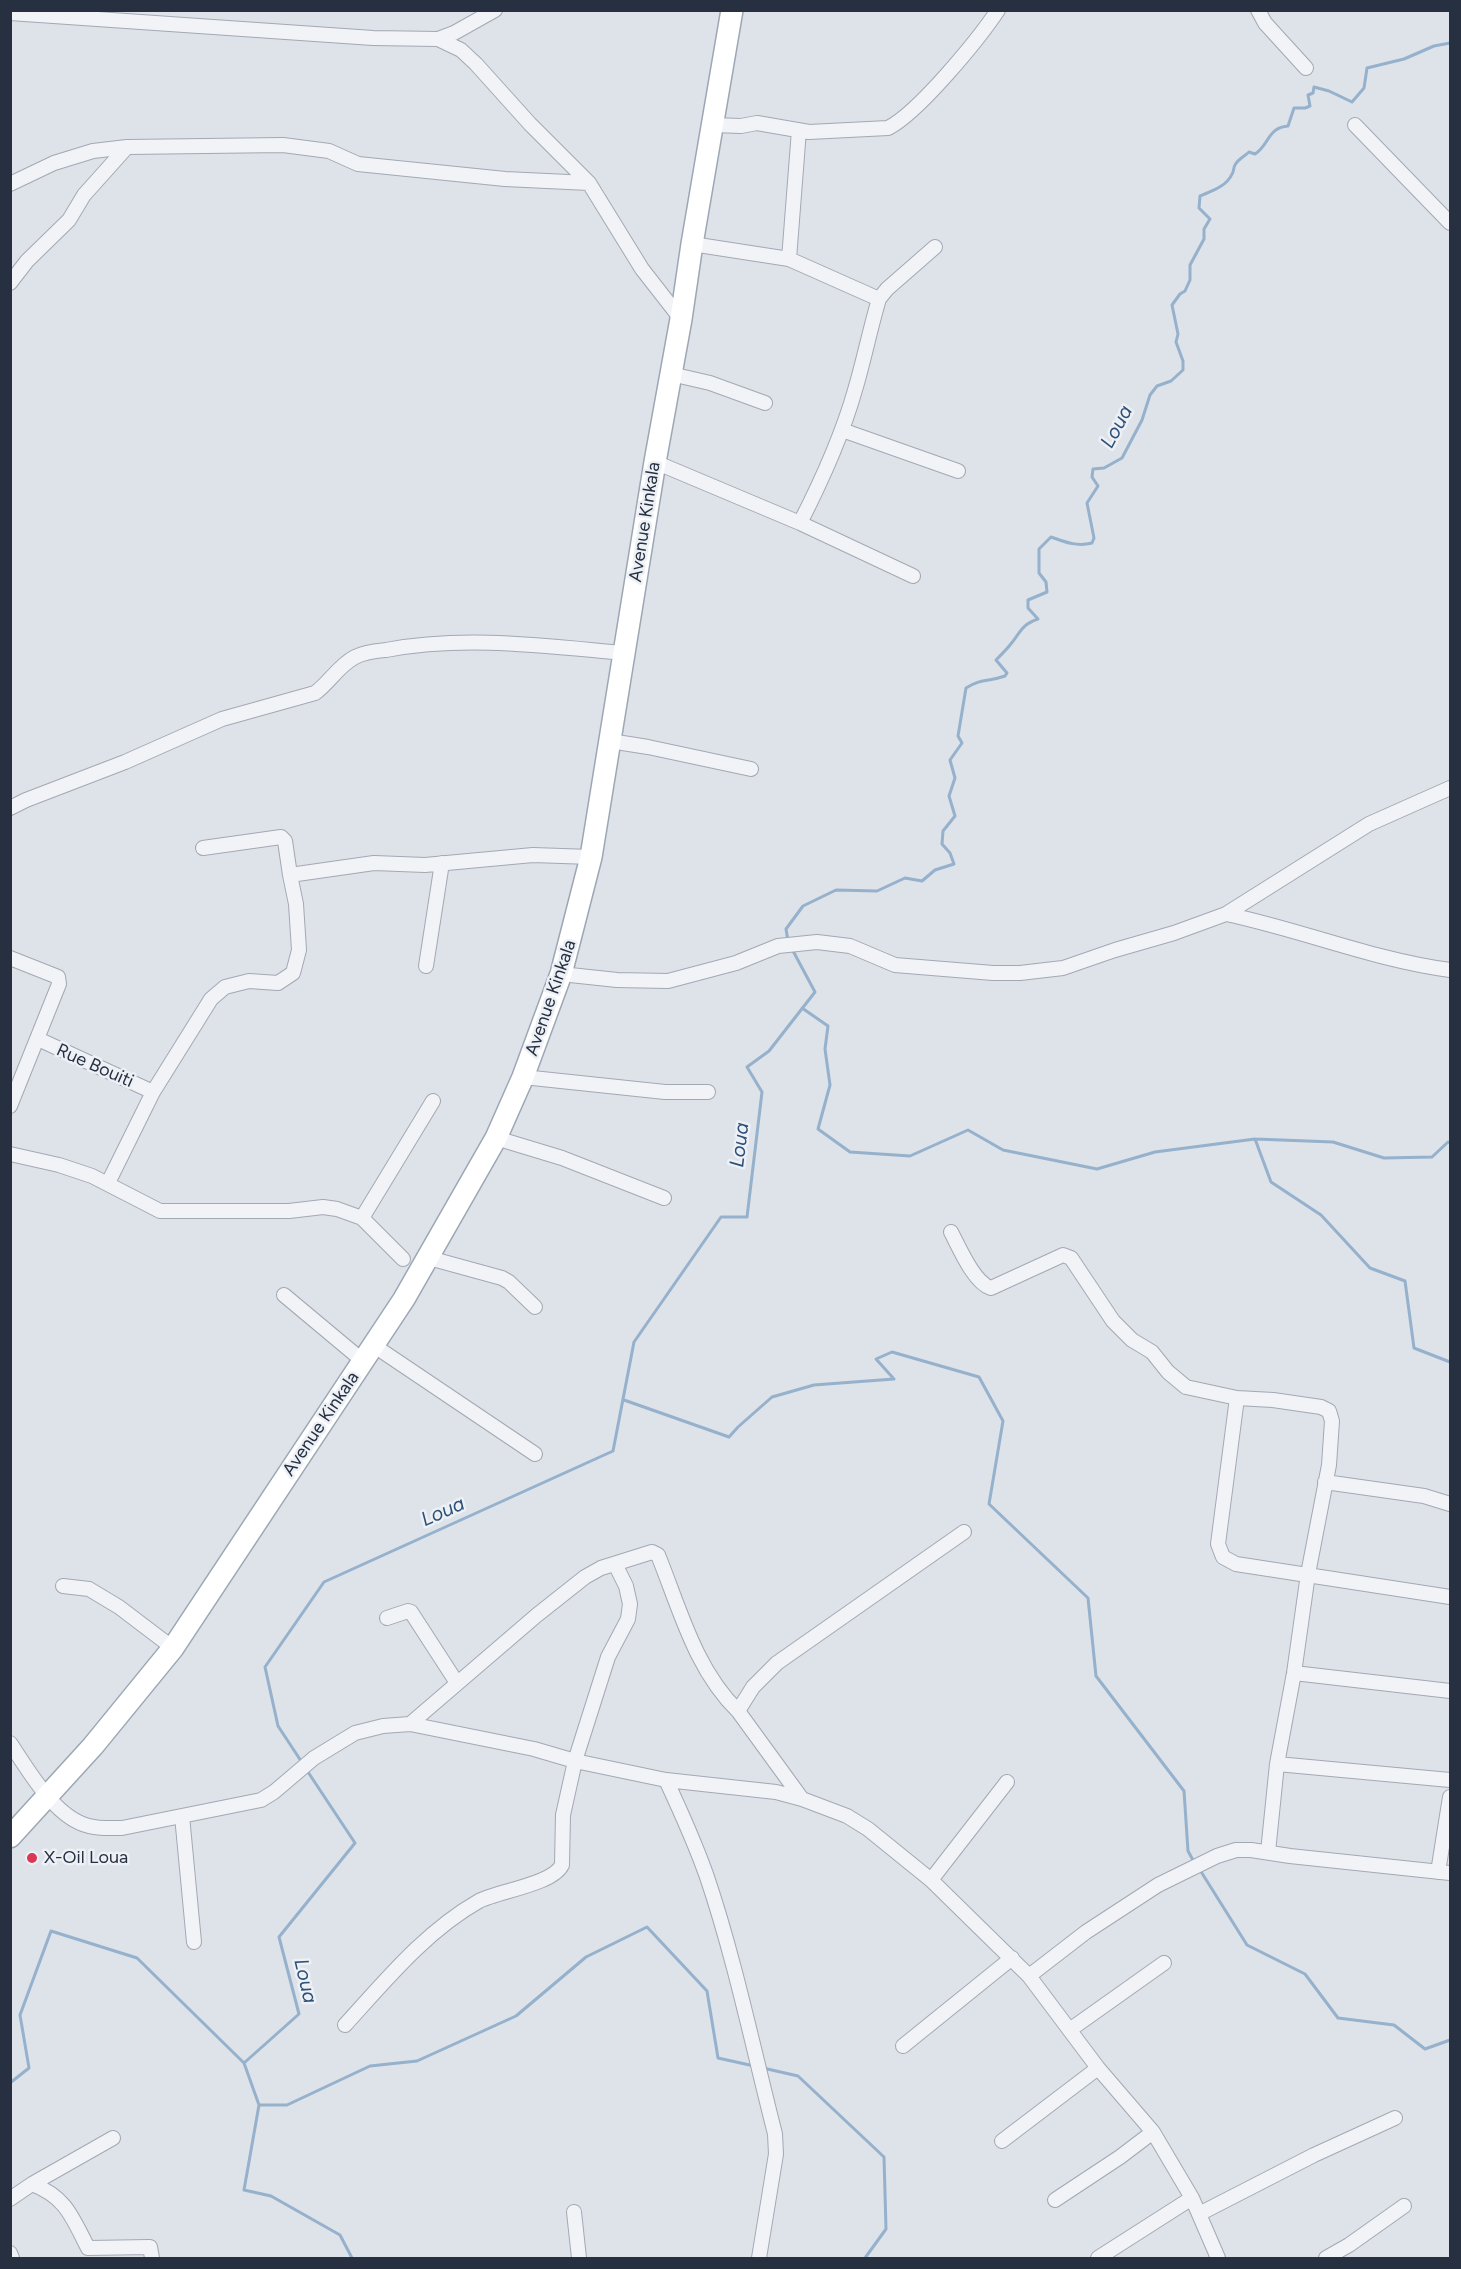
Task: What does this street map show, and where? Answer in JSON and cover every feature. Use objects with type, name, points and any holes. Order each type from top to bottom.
[{"type":"main road","name":"Avenue Kinkala","points":[[10,1838],[93,1746],[172,1648],[429,1258],[496,1138],[523,1077],[561,974],[591,857],[732,10]]},
{"type":"street","points":[[10,12],[373,38],[438,39],[454,33],[495,10]]},
{"type":"street","points":[[713,125],[741,126],[757,123],[809,132],[888,128],[899,123],[932,90],[998,10]]},
{"type":"street","points":[[1258,10],[1265,23],[1306,68]]},
{"type":"street","points":[[438,39],[461,50],[476,64],[530,124],[589,183],[642,269],[681,319]]},
{"type":"street","points":[[1356,125],[1450,223]]},
{"type":"street","points":[[789,259],[799,130]]},
{"type":"street","points":[[10,184],[54,163],[93,152],[127,147],[283,144],[329,151],[358,164],[505,179],[589,183]]},
{"type":"street","points":[[10,283],[27,261],[69,220],[84,195],[127,147]]},
{"type":"street","points":[[692,244],[789,259],[879,299]]},
{"type":"street","points":[[800,523],[818,490],[842,430],[855,392],[879,299],[886,289],[935,247]]},
{"type":"street","points":[[671,374],[710,383],[765,403]]},
{"type":"street","points":[[842,430],[958,471]]},
{"type":"street","points":[[655,462],[800,523],[913,576]]},
{"type":"street","points":[[11,807],[125,762],[222,719],[315,693],[327,684],[340,666],[358,655],[405,646],[474,641],[624,653]]},
{"type":"street","points":[[610,741],[751,769]]},
{"type":"street","points":[[561,974],[617,980],[668,981],[736,963],[778,946],[817,942],[850,946],[895,965],[1020,973],[1063,968],[1226,914],[1369,824],[1450,788]]},
{"type":"street","points":[[108,1183],[153,1092],[211,999],[225,987],[249,981],[278,983],[292,973],[299,950],[296,904],[285,841],[281,837],[203,848]]},
{"type":"street","points":[[290,875],[374,863],[442,863],[533,855],[591,857]]},
{"type":"street","points":[[426,966],[442,863]]},
{"type":"street","points":[[1226,914],[1273,924],[1412,965],[1450,970]]},
{"type":"street","points":[[10,958],[58,977],[58,990],[10,1107]]},
{"type":"street","name":"Rue Bouiti","points":[[38,1039],[153,1092]]},
{"type":"street","points":[[523,1077],[665,1092],[708,1092]]},
{"type":"street","points":[[362,1218],[433,1101]]},
{"type":"street","points":[[496,1138],[562,1158],[664,1198]]},
{"type":"street","points":[[10,1154],[59,1165],[108,1183],[160,1211],[289,1211],[323,1207],[362,1218],[403,1259]]},
{"type":"street","points":[[951,1232],[965,1259],[982,1284],[991,1288],[1063,1255],[1071,1258],[1113,1321],[1132,1340],[1152,1352],[1176,1380],[1186,1387],[1237,1398],[1273,1400],[1321,1407],[1329,1411],[1332,1421],[1331,1447],[1308,1574],[1294,1673],[1276,1764],[1268,1852]]},
{"type":"street","points":[[429,1258],[502,1278],[536,1307]]},
{"type":"street","points":[[284,1295],[368,1353],[535,1454]]},
{"type":"street","points":[[1237,1398],[1218,1544],[1223,1557],[1236,1564],[1450,1597]]},
{"type":"street","points":[[1325,1482],[1424,1496],[1450,1504]]},
{"type":"street","points":[[738,1711],[753,1687],[777,1663],[964,1532]]},
{"type":"street","points":[[410,1724],[585,1577],[652,1552],[658,1555],[703,1666],[720,1692],[738,1711],[802,1799]]},
{"type":"street","points":[[345,2025],[411,1954],[448,1921],[482,1900],[560,1870],[563,1815],[575,1761],[608,1657],[627,1619],[630,1604],[626,1586],[615,1564]]},
{"type":"street","points":[[63,1586],[89,1590],[119,1608],[172,1648]]},
{"type":"street","points":[[387,1618],[411,1612],[457,1683]]},
{"type":"street","points":[[1294,1673],[1450,1691]]},
{"type":"street","points":[[10,1743],[47,1797],[86,1826],[101,1828],[122,1828],[261,1800],[301,1771],[314,1758],[355,1733],[383,1726],[410,1724],[534,1749],[575,1761],[666,1780],[776,1792],[847,1816],[868,1829],[931,1880],[1029,1976],[1071,2029],[1098,2068],[1153,2132],[1192,2198],[1218,2259]]},
{"type":"street","points":[[1276,1764],[1450,1780]]},
{"type":"street","points":[[666,1780],[690,1831],[707,1878],[725,1938],[775,2134],[776,2154],[759,2259]]},
{"type":"street","points":[[931,1880],[1007,1782]]},
{"type":"street","points":[[1029,1976],[1086,1932],[1158,1885],[1216,1856],[1236,1850],[1444,1873],[1450,1797]]},
{"type":"street","points":[[182,1816],[194,1942]]},
{"type":"street","points":[[903,2046],[1012,1958]]},
{"type":"street","points":[[1071,2029],[1164,1963]]},
{"type":"street","points":[[1002,2141],[1098,2068]]},
{"type":"street","points":[[1199,2214],[1314,2155],[1395,2118]]},
{"type":"street","points":[[1055,2200],[1153,2132]]},
{"type":"street","points":[[10,2199],[113,2138]]},
{"type":"street","points":[[32,2184],[59,2199],[87,2247],[150,2247],[152,2259]]},
{"type":"street","points":[[1098,2259],[1192,2198]]},
{"type":"street","points":[[1326,2259],[1404,2206]]},
{"type":"street","points":[[574,2212],[579,2259]]},
{"type":"street","points":[[10,2253],[12,2259]]},
{"type":"waterway","name":"Loua","points":[[788,941],[786,929],[803,906],[836,890],[877,891],[905,878],[922,881],[935,870],[954,864],[950,853],[942,844],[943,831],[955,816],[949,796],[955,778],[950,760],[962,743],[958,736],[966,688],[976,683],[1005,676],[1007,673],[996,660],[1025,626],[1038,619],[1028,608],[1028,600],[1047,592],[1046,582],[1039,573],[1039,549],[1051,537],[1076,544],[1092,543],[1094,538],[1087,503],[1098,486],[1092,477],[1093,469],[1104,468],[1122,458],[1142,420],[1150,395],[1157,386],[1171,381],[1183,370],[1183,361],[1176,342],[1178,334],[1172,305],[1185,291],[1190,280],[1190,265],[1204,239],[1204,229],[1210,219],[1199,208],[1200,196],[1223,185],[1230,178],[1239,160],[1249,152],[1255,154],[1272,133],[1281,127],[1288,126],[1294,108],[1310,106],[1308,95],[1313,93],[1314,87],[1352,102],[1364,88],[1367,68],[1404,59],[1434,46],[1450,43]]},
{"type":"waterway","name":"Loua","points":[[303,1764],[278,1726],[265,1667],[324,1582],[613,1451],[634,1342],[721,1217],[747,1217],[762,1092],[747,1067],[769,1051],[815,992],[792,949]]},
{"type":"waterway","points":[[802,1008],[828,1026],[825,1049],[830,1085],[818,1129],[850,1152],[910,1156],[968,1130],[1003,1150],[1097,1169],[1155,1152],[1255,1139],[1271,1182],[1321,1215],[1370,1268],[1405,1281],[1414,1348],[1450,1362]]},
{"type":"waterway","points":[[1255,1139],[1333,1142],[1384,1158],[1432,1157],[1448,1142],[1450,1143]]},
{"type":"waterway","points":[[624,1400],[729,1437],[772,1397],[814,1385],[894,1379],[876,1359],[892,1352],[979,1377],[1003,1421],[989,1504],[1088,1598],[1096,1676],[1184,1791],[1188,1851],[1194,1862]]},
{"type":"waterway","name":"Loua","points":[[10,2083],[29,2068],[20,2015],[51,1931],[137,1958],[244,2063],[299,2014],[279,1937],[355,1843],[306,1769]]},
{"type":"waterway","points":[[1200,1870],[1247,1945],[1305,1974],[1338,2018],[1394,2025],[1425,2049],[1450,2040]]},
{"type":"waterway","points":[[244,2063],[259,2105],[287,2105],[370,2066],[417,2061],[516,2016],[586,1957],[647,1927],[707,1991],[718,2058],[754,2066]]},
{"type":"waterway","points":[[763,2068],[798,2076],[884,2157],[886,2229],[865,2258]]},
{"type":"waterway","points":[[259,2105],[244,2190],[271,2196],[340,2235],[352,2258]]},
{"type":"place","name":"X-Oil Loua","points":[[32,1858]]}]
